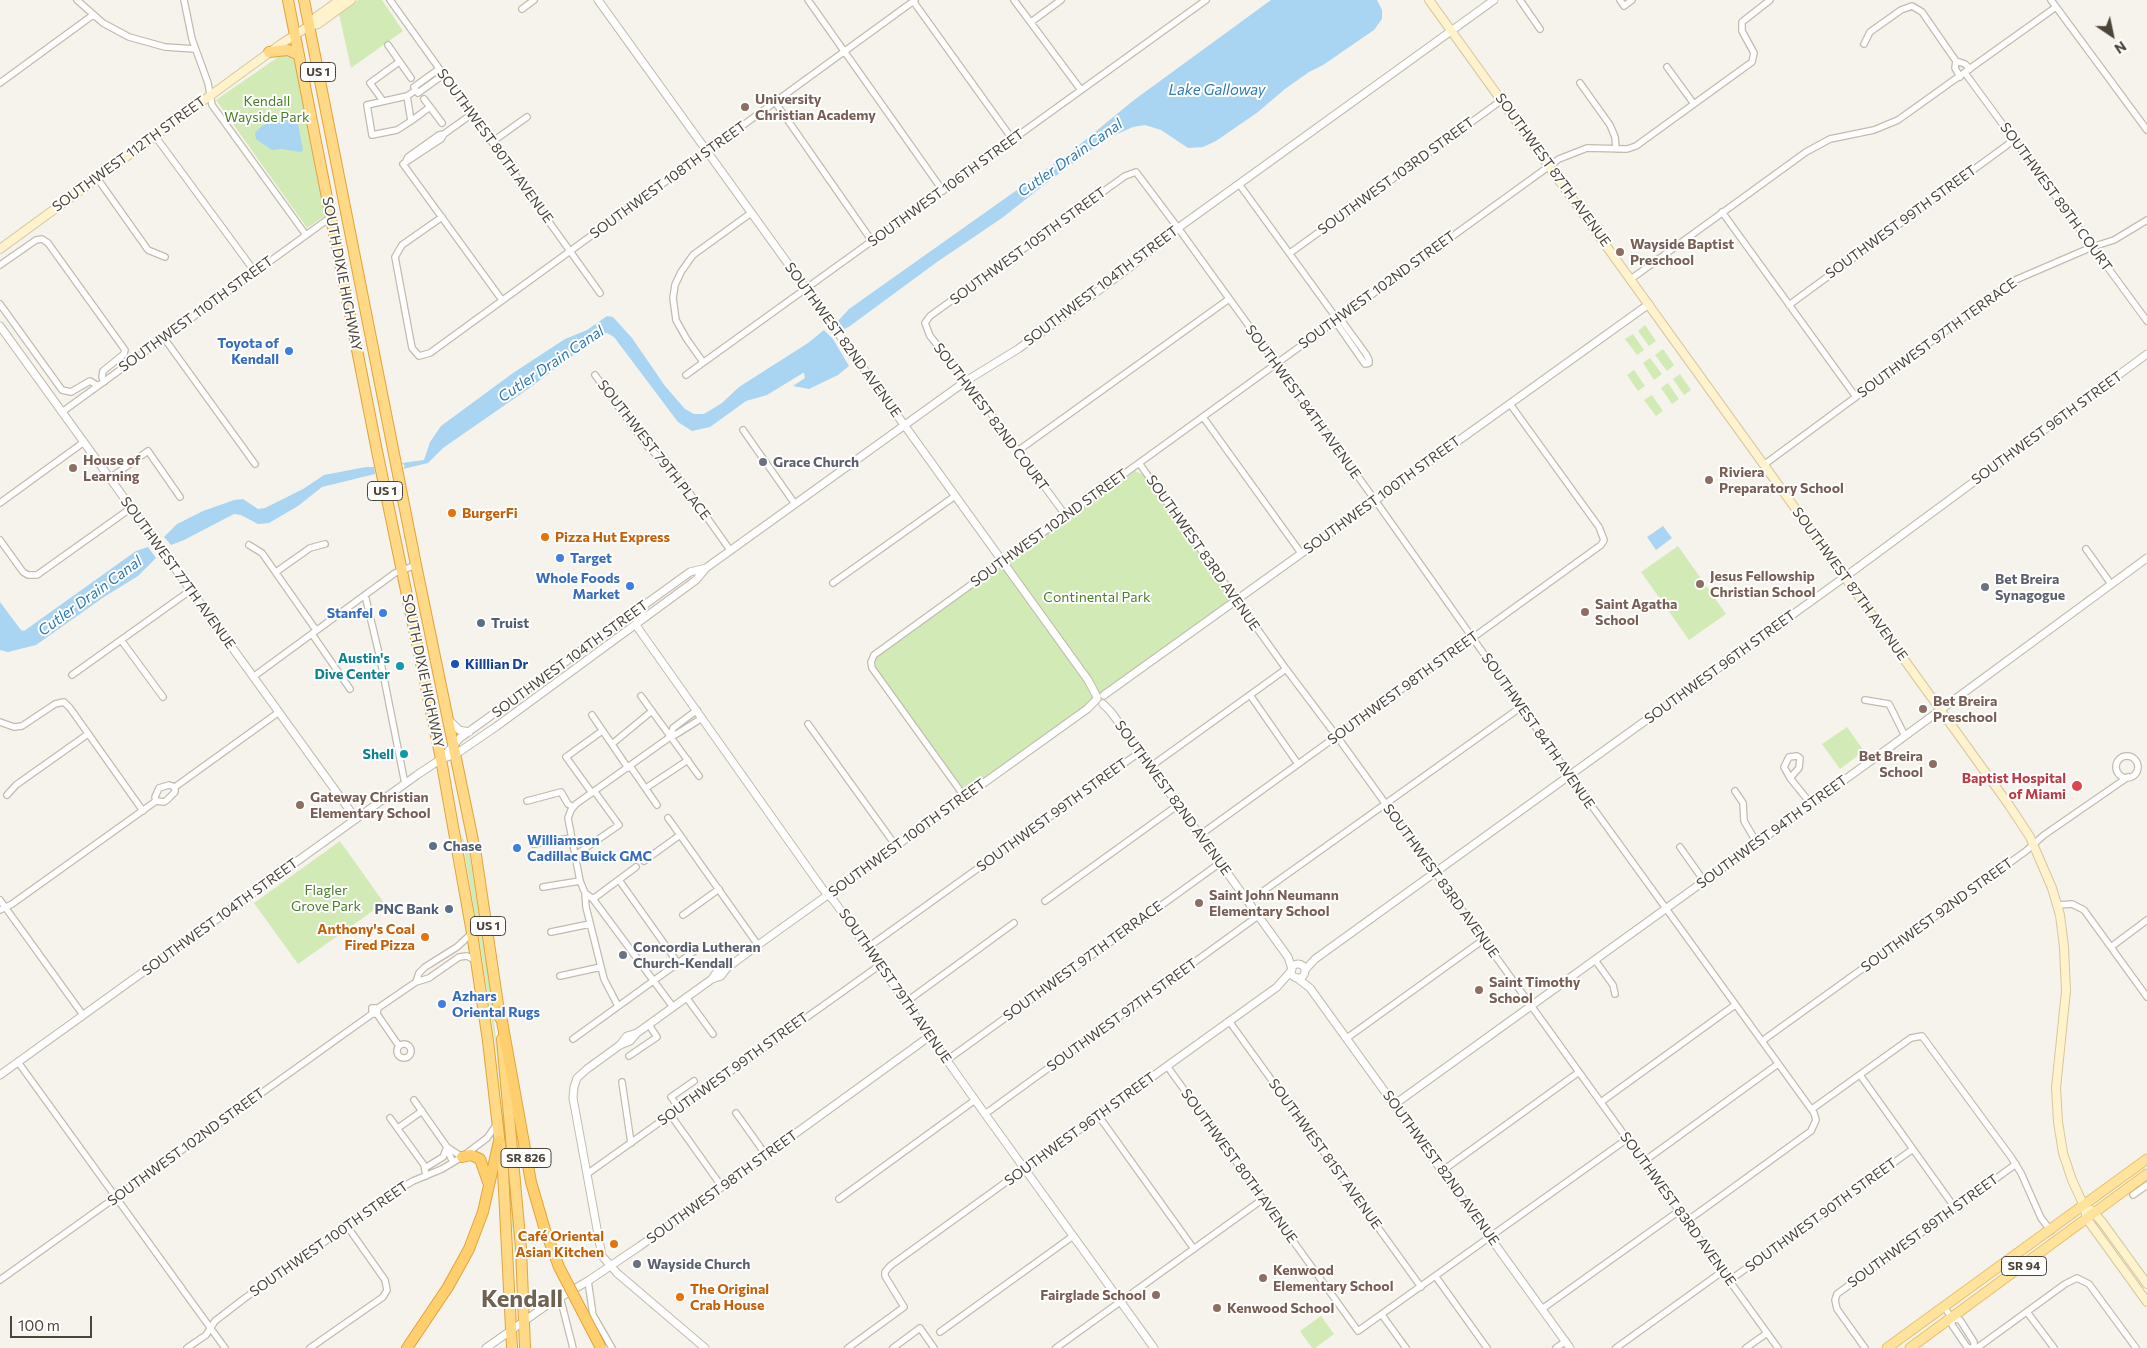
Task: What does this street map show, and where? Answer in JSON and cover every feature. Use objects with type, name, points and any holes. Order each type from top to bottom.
[{"type":"highway","name":"SOUTH DIXIE HIGHWAY","points":[[288,0],[441,759],[477,961],[500,1141],[512,1348]]},
{"type":"highway","name":"SOUTH DIXIE HIGHWAY","points":[[304,0],[481,881],[500,1010],[504,1082],[520,1248],[525,1348]]},
{"type":"highway","points":[[269,52],[288,50],[299,55]]},
{"type":"highway","points":[[331,217],[345,208]]},
{"type":"highway","name":"SR 826","points":[[500,1010],[530,1175],[545,1230],[562,1274],[601,1348]]},
{"type":"highway","name":"SR 826","points":[[407,1348],[462,1264],[480,1222],[500,1141]]},
{"type":"highway","points":[[458,1160],[471,1155],[480,1159],[484,1165],[489,1186]]},
{"type":"main road","name":"SOUTHWEST 112TH STREET","points":[[309,26],[316,17],[340,0]]},
{"type":"main road","name":"SOUTHWEST 112TH STREET","points":[[0,249],[269,52],[309,26],[318,24],[351,0]]},
{"type":"main road","name":"SOUTHWEST 87TH AVENUE","points":[[1429,0],[1845,576],[2016,815],[2034,844],[2048,875],[2063,937],[2066,974],[2065,998],[2057,1076],[2058,1122],[2067,1167],[2084,1206],[2087,1219],[2147,1302]]},
{"type":"main road","name":"SR 94","points":[[1887,1348],[2084,1206],[2147,1158]]},
{"type":"main road","name":"SR 94","points":[[1910,1348],[2147,1174]]},
{"type":"main road","points":[[2084,1206],[2095,1213],[2147,1284]]},
{"type":"street","points":[[77,0],[93,15],[112,28],[140,41],[165,47],[195,48]]},
{"type":"street","points":[[184,0],[195,48],[208,83],[212,105],[306,235]]},
{"type":"street","name":"SOUTHWEST 80TH AVENUE","points":[[390,0],[600,293]]},
{"type":"street","points":[[522,9],[534,0]]},
{"type":"street","name":"SOUTHWEST 82ND AVENUE","points":[[598,0],[1150,767],[1288,957],[1299,968],[1310,988],[1570,1348]]},
{"type":"street","points":[[808,0],[943,191]]},
{"type":"street","points":[[1014,0],[1081,90]]},
{"type":"street","points":[[1031,22],[1061,0]]},
{"type":"street","name":"SOUTHWEST 106TH STREET","points":[[686,375],[1206,0]]},
{"type":"street","name":"SOUTHWEST 104TH STREET","points":[[0,1075],[405,784],[455,749],[489,731],[696,580],[706,568],[730,550],[966,381],[1018,349],[1071,311],[1130,268],[1178,228],[1494,0]]},
{"type":"street","points":[[1520,0],[1540,29]]},
{"type":"street","points":[[1622,3],[1632,0]]},
{"type":"street","name":"SOUTHWEST 102ND STREET","points":[[964,796],[871,664],[874,655],[1563,157],[1582,149],[1630,148],[1640,144],[1749,65],[1753,59],[1752,48],[1742,31],[1742,22],[1770,0]]},
{"type":"street","points":[[2050,0],[2147,130]]},
{"type":"street","points":[[914,1],[1013,140]]},
{"type":"street","name":"SOUTHWEST 108TH STREET","points":[[442,216],[404,243],[397,252],[395,264],[412,348],[419,356],[430,352],[914,1]]},
{"type":"street","points":[[1864,44],[1870,32],[1901,10],[1915,7],[1922,12],[1956,61],[1956,68],[1965,73]]},
{"type":"street","points":[[1631,278],[1814,146],[1830,139],[1874,130],[1892,123],[2056,7]]},
{"type":"street","points":[[0,83],[93,15]]},
{"type":"street","points":[[388,45],[411,78]]},
{"type":"street","points":[[1956,61],[1965,64],[1965,73]]},
{"type":"street","points":[[383,102],[370,83],[399,62]]},
{"type":"street","points":[[1667,67],[1694,104]]},
{"type":"street","points":[[430,107],[397,130],[372,135],[367,106],[407,96],[441,72]]},
{"type":"street","name":"SOUTHWEST 89TH COURT","points":[[1965,73],[2147,320]]},
{"type":"street","points":[[1580,83],[1610,125],[1615,137],[1616,149]]},
{"type":"street","points":[[407,96],[411,121]]},
{"type":"street","points":[[424,100],[442,123]]},
{"type":"street","name":"SOUTHWEST 103RD STREET","points":[[1290,253],[1502,100]]},
{"type":"street","points":[[775,102],[872,241]]},
{"type":"street","points":[[472,114],[444,134],[441,139],[410,161],[405,162],[502,300]]},
{"type":"street","points":[[492,142],[527,117]]},
{"type":"street","points":[[155,136],[255,272]]},
{"type":"street","name":"SOUTHWEST 99TH STREET","points":[[1789,305],[2014,140]]},
{"type":"street","name":"SOUTHWEST 84TH AVENUE","points":[[1125,176],[1132,172],[1138,174],[1178,228],[1570,776],[1812,1109]]},
{"type":"street","name":"SOUTHWEST 105TH STREET","points":[[930,316],[1125,176]]},
{"type":"street","points":[[97,178],[148,250],[164,257]]},
{"type":"street","points":[[1239,184],[1366,354],[1369,360],[1368,363],[1365,364],[1339,318]]},
{"type":"street","points":[[1722,212],[1856,397]]},
{"type":"street","points":[[703,362],[676,320],[674,298],[680,272],[696,252],[751,213]]},
{"type":"street","name":"SOUTHWEST 110TH STREET","points":[[62,412],[331,217]]},
{"type":"street","name":"SOUTHWEST 97TH TERRACE","points":[[1764,464],[2014,281],[2092,247],[2120,238],[2147,220]]},
{"type":"street","points":[[0,265],[33,241],[45,240],[124,348],[124,354],[103,371],[101,384],[88,382],[71,392],[62,390],[0,304]]},
{"type":"street","points":[[1019,450],[1229,299]]},
{"type":"street","name":"SOUTHWEST 100TH STREET","points":[[586,1174],[573,1098],[574,1084],[582,1073],[620,1045],[630,1041],[636,1033],[686,997],[712,979],[721,976],[727,968],[758,945],[1649,304]]},
{"type":"street","name":"SOUTHWEST 82ND COURT","points":[[930,316],[926,323],[927,330],[1019,450],[1066,516]]},
{"type":"street","name":"SOUTHWEST 77TH AVENUE","points":[[0,326],[356,819]]},
{"type":"street","points":[[164,338],[255,464]]},
{"type":"street","name":"SOUTHWEST 96TH STREET","points":[[848,1348],[904,1307],[888,1283],[885,1274],[890,1266],[1277,987],[1299,968],[1315,959],[1570,776],[2147,354]]},
{"type":"street","points":[[115,361],[119,370]]},
{"type":"street","name":"SOUTHWEST 79TH PLACE","points":[[595,376],[647,446],[674,471],[730,550]]},
{"type":"street","name":"SOUTHWEST 98TH STREET","points":[[1200,835],[1598,548],[1604,540],[1599,527],[1510,404]]},
{"type":"street","points":[[1203,417],[1301,554]]},
{"type":"street","points":[[743,430],[795,504]]},
{"type":"street","points":[[0,502],[84,442]]},
{"type":"street","points":[[110,478],[148,451],[180,497]]},
{"type":"street","name":"SOUTHWEST 83RD AVENUE","points":[[1139,463],[1778,1348]]},
{"type":"street","points":[[833,583],[955,496]]},
{"type":"street","points":[[0,540],[22,570],[28,575],[40,574],[131,508]]},
{"type":"street","points":[[276,572],[310,548],[325,544]]},
{"type":"street","points":[[249,545],[262,552],[350,689]]},
{"type":"street","points":[[2086,549],[2111,584]]},
{"type":"street","name":"SOUTHWEST 94TH STREET","points":[[1395,1104],[1812,804],[2147,558]]},
{"type":"street","points":[[253,677],[402,569],[416,565]]},
{"type":"street","name":"SOUTHWEST 104TH STREET","points":[[455,749],[469,732],[493,714],[690,572],[706,568]]},
{"type":"street","points":[[72,675],[191,590]]},
{"type":"street","points":[[365,595],[380,658],[405,784]]},
{"type":"street","points":[[636,625],[645,605]]},
{"type":"street","name":"SOUTHWEST 79TH AVENUE","points":[[636,625],[802,860],[880,965],[1024,1169],[1154,1348]]},
{"type":"street","points":[[121,640],[162,697]]},
{"type":"street","name":"SOUTHWEST 99TH STREET","points":[[1150,767],[1286,669]]},
{"type":"street","points":[[1250,695],[1298,764]]},
{"type":"street","points":[[641,696],[699,776]]},
{"type":"street","points":[[1866,700],[1889,704],[1905,736]]},
{"type":"street","points":[[0,722],[18,727],[30,722],[62,702],[70,708],[143,811]]},
{"type":"street","points":[[1248,902],[1521,707]]},
{"type":"street","points":[[670,736],[673,728],[697,710]]},
{"type":"street","points":[[612,744],[652,711]]},
{"type":"street","points":[[3,909],[156,801],[164,802],[167,800],[175,792],[175,787],[279,712]]},
{"type":"street","points":[[489,731],[493,714]]},
{"type":"street","points":[[592,715],[657,805]]},
{"type":"street","points":[[618,1006],[609,990],[601,967],[590,924],[585,893],[574,856],[568,822],[570,814],[574,807],[670,736],[675,735],[702,718]]},
{"type":"street","points":[[448,720],[459,730],[469,732]]},
{"type":"street","points":[[808,724],[896,846]]},
{"type":"street","points":[[574,856],[619,825],[566,757],[602,731]]},
{"type":"street","points":[[8,795],[16,785],[88,734]]},
{"type":"street","name":"SOUTHWEST 99TH STREET","points":[[867,948],[1140,752]]},
{"type":"street","points":[[2124,756],[2130,756],[2136,760],[2138,767],[2135,774],[2128,777],[2118,773],[2116,767],[2118,760],[2124,756]]},
{"type":"street","points":[[646,788],[688,760]]},
{"type":"street","name":"SOUTHWEST 92ND STREET","points":[[2111,787],[2118,773]]},
{"type":"street","name":"SOUTHWEST 92ND STREET","points":[[1762,1041],[2111,787],[2128,777]]},
{"type":"street","points":[[1790,778],[1812,804]]},
{"type":"street","points":[[156,801],[155,797],[159,788],[169,785],[175,787]]},
{"type":"street","points":[[1734,791],[1743,803],[1744,821],[1757,843]]},
{"type":"street","points":[[527,801],[561,792],[568,804],[574,807]]},
{"type":"street","points":[[1045,901],[1178,805]]},
{"type":"street","points":[[668,818],[758,945]]},
{"type":"street","points":[[644,861],[680,835]]},
{"type":"street","points":[[534,844],[571,838]]},
{"type":"street","points":[[1680,847],[1704,881]]},
{"type":"street","name":"SOUTHWEST 97TH TERRACE","points":[[947,1060],[1220,863]]},
{"type":"street","points":[[593,898],[636,867]]},
{"type":"street","points":[[619,880],[678,963]]},
{"type":"street","points":[[543,888],[580,881]]},
{"type":"street","points":[[683,915],[719,889]]},
{"type":"street","points":[[585,893],[593,898],[673,1007]]},
{"type":"street","points":[[0,900],[3,909],[83,1015]]},
{"type":"street","points":[[2057,906],[2070,903],[2082,908],[2147,997]]},
{"type":"street","name":"SOUTHWEST 97TH STREET","points":[[985,1114],[1258,916]]},
{"type":"street","points":[[2111,947],[2147,920]]},
{"type":"street","points":[[906,1002],[1014,923]]},
{"type":"street","points":[[551,932],[590,924]]},
{"type":"street","name":"SOUTHWEST 102ND STREET","points":[[416,982],[423,969],[457,947],[472,933]]},
{"type":"street","points":[[1347,1038],[1484,940]]},
{"type":"street","points":[[573,1039],[696,950]]},
{"type":"street","name":"SOUTHWEST 102ND STREET","points":[[0,1280],[416,982],[429,978],[460,957],[467,956],[477,961]]},
{"type":"street","points":[[1596,960],[1614,984],[1615,994]]},
{"type":"street","name":"SOUTHWEST 99TH STREET","points":[[586,1174],[880,965]]},
{"type":"street","points":[[560,976],[601,967]]},
{"type":"street","points":[[1296,978],[1299,968]]},
{"type":"street","name":"SOUTHWEST 96TH STREET","points":[[1277,987],[1296,978],[1302,978],[1299,968]]},
{"type":"street","points":[[423,969],[429,978]]},
{"type":"street","name":"SOUTHWEST 82ND AVENUE","points":[[1296,978],[1310,988]]},
{"type":"street","points":[[686,997],[713,1034]]},
{"type":"street","points":[[1601,1102],[1735,1005]]},
{"type":"street","points":[[376,1012],[399,1046]]},
{"type":"street","name":"SOUTHWEST 81ST AVENUE","points":[[1230,1021],[1421,1287]]},
{"type":"street","points":[[629,1056],[657,1037],[649,1025]]},
{"type":"street","name":"SOUTHWEST 98TH STREET","points":[[486,1348],[524,1320],[588,1282],[722,1188],[930,1036]]},
{"type":"street","points":[[1686,1221],[1811,1131],[1816,1120],[1812,1109],[1911,1038],[1920,1036],[1926,1039],[2016,1164],[2041,1218],[2051,1230]]},
{"type":"street","points":[[18,1062],[225,1348]]},
{"type":"street","points":[[1643,1162],[1778,1064]]},
{"type":"street","name":"SOUTHWEST 80TH AVENUE","points":[[1167,1066],[1358,1331],[1382,1314]]},
{"type":"street","points":[[1442,1171],[1579,1072]]},
{"type":"street","points":[[1860,1075],[1955,1208]]},
{"type":"street","points":[[679,1108],[671,1097],[694,1081]]},
{"type":"street","points":[[622,1082],[631,1143]]},
{"type":"street","points":[[414,1100],[458,1160]]},
{"type":"street","points":[[839,1199],[975,1100]]},
{"type":"street","points":[[398,1128],[422,1111]]},
{"type":"street","points":[[736,1113],[766,1155]]},
{"type":"street","points":[[670,1114],[722,1188]]},
{"type":"street","points":[[1098,1116],[1194,1249]]},
{"type":"street","points":[[390,1118],[425,1168],[426,1176]]},
{"type":"street","name":"SOUTHWEST 100TH STREET","points":[[187,1348],[206,1334],[215,1321],[234,1306],[403,1186],[458,1160],[487,1138],[498,1121]]},
{"type":"street","points":[[1406,1348],[1382,1314],[1627,1139]]},
{"type":"street","points":[[447,1147],[448,1152],[458,1160]]},
{"type":"street","points":[[425,1168],[443,1157],[447,1147]]},
{"type":"street","name":"SOUTHWEST 90TH STREET","points":[[1730,1280],[1913,1149]]},
{"type":"street","name":"SOUTHWEST 89TH STREET","points":[[1865,1348],[1837,1309],[1835,1300],[1842,1289],[2016,1164]]},
{"type":"street","points":[[586,1174],[602,1256],[610,1266],[705,1348]]},
{"type":"street","points":[[2133,1195],[2147,1184]]},
{"type":"street","points":[[1056,1348],[1263,1199]]},
{"type":"street","points":[[1542,1309],[1679,1211]]},
{"type":"street","points":[[310,1348],[383,1297],[387,1290],[385,1280],[347,1226]]},
{"type":"street","points":[[940,1332],[1073,1236]]},
{"type":"street","points":[[1616,1348],[1723,1271]]},
{"type":"street","points":[[1436,1276],[1487,1348]]},
{"type":"street","points":[[1952,1318],[1960,1320],[1974,1342],[1975,1348],[2065,1284],[2080,1278],[2089,1284],[2136,1348]]},
{"type":"street","points":[[588,1282],[593,1316],[612,1348]]},
{"type":"street","points":[[560,1297],[573,1348]]},
{"type":"street","points":[[1944,1307],[1952,1318],[1952,1325],[1967,1347],[1970,1348]]},
{"type":"street","points":[[2028,1312],[2054,1348]]},
{"type":"street","points":[[893,1348],[920,1328],[934,1348]]},
{"type":"street","points":[[1746,1348],[1767,1333]]},
{"type":"street","points":[[1556,1348],[1566,1341]]},
{"type":"green space","points":[[358,0],[382,0],[403,31],[351,68],[339,14]]},
{"type":"green space","name":"Kendall Wayside Park","points":[[281,55],[291,55],[294,58],[326,215],[307,228],[216,100]]},
{"type":"green space","points":[[1645,325],[1656,341],[1649,346],[1638,331]]},
{"type":"green space","points":[[1633,334],[1644,350],[1637,355],[1625,339]]},
{"type":"green space","points":[[1663,349],[1674,365],[1667,371],[1655,355]]},
{"type":"green space","points":[[1650,358],[1662,374],[1654,380],[1643,363]]},
{"type":"green space","points":[[1634,370],[1645,386],[1638,391],[1627,375]]},
{"type":"green space","points":[[1680,374],[1691,390],[1684,395],[1673,379]]},
{"type":"green space","points":[[1668,383],[1679,399],[1672,404],[1661,388]]},
{"type":"green space","points":[[1652,395],[1663,411],[1656,416],[1644,400]]},
{"type":"green space","name":"Continental Park","points":[[1135,471],[1144,475],[1231,594],[1229,603],[971,788],[963,788],[876,668],[875,658]]},
{"type":"green space","points":[[1678,546],[1726,614],[1689,640],[1641,572]]},
{"type":"green space","points":[[1847,727],[1864,751],[1840,769],[1822,744]]},
{"type":"green space","points":[[461,833],[470,857],[491,993],[509,1161],[517,1288],[496,1048]]},
{"type":"green space","name":"Flagler Grove Park","points":[[340,841],[384,903],[298,964],[254,903]]},
{"type":"green space","points":[[1321,1316],[1334,1334],[1315,1348],[1312,1348],[1300,1331]]},
{"type":"water","name":"Lake Galloway","points":[[1271,0],[1377,0],[1382,10],[1382,19],[1374,30],[1323,65],[1309,72],[1258,112],[1216,141],[1203,147],[1188,148],[1161,130],[1145,125],[1133,127],[1106,139],[1002,218],[937,262],[850,326],[845,329],[843,328],[838,321],[849,309],[1072,151],[1134,100]]},
{"type":"water","points":[[297,119],[303,150],[301,152],[281,149],[272,150],[256,139],[255,133],[262,126],[275,120]]},
{"type":"water","name":"Cutler Drain Canal","points":[[607,316],[613,317],[632,338],[665,386],[685,409],[694,414],[704,414],[722,403],[739,387],[808,343],[824,330],[833,339],[849,366],[838,375],[809,389],[793,386],[805,378],[803,373],[767,395],[746,401],[710,427],[692,431],[678,422],[614,337],[607,333],[598,337],[528,389],[443,448],[428,463],[403,469],[405,466],[402,463],[424,460],[430,442],[441,426],[513,373],[565,339],[587,330]]},
{"type":"water","points":[[374,467],[375,474],[322,487],[298,506],[269,523],[258,524],[241,515],[234,514],[171,545],[164,537],[177,524],[203,511],[234,500],[243,499],[258,509],[265,508],[303,489],[324,475]]},
{"type":"water","points":[[1663,526],[1672,538],[1656,550],[1647,537]]},
{"type":"water","name":"Cutler Drain Canal","points":[[148,547],[156,558],[138,576],[104,597],[36,645],[8,652],[0,650],[0,602],[21,630],[24,631],[136,551]]},
{"type":"place","name":"University Christian Academy","points":[[745,107]]},
{"type":"place","name":"Wayside Baptist Preschool","points":[[1620,252]]},
{"type":"place","name":"Toyota of Kendall","points":[[289,351]]},
{"type":"place","name":"Grace Church","points":[[763,462]]},
{"type":"place","name":"House of Learning","points":[[73,468]]},
{"type":"place","name":"Riviera Preparatory School","points":[[1709,480]]},
{"type":"place","name":"BurgerFi","points":[[452,513]]},
{"type":"place","name":"Pizza Hut Express","points":[[545,537]]},
{"type":"place","name":"Target","points":[[560,558]]},
{"type":"place","name":"Jesus Fellowship Christian School","points":[[1700,584]]},
{"type":"place","name":"Whole Foods Market","points":[[630,586]]},
{"type":"place","name":"Bet Breira Synagogue","points":[[1985,587]]},
{"type":"place","name":"Saint Agatha School","points":[[1585,612]]},
{"type":"place","name":"Stanfel","points":[[383,613]]},
{"type":"place","name":"Truist","points":[[481,623]]},
{"type":"place","name":"Killlian Dr","points":[[455,664]]},
{"type":"place","name":"Austin's Dive Center","points":[[400,666]]},
{"type":"place","name":"Bet Breira Preschool","points":[[1923,709]]},
{"type":"place","name":"Shell","points":[[404,754]]},
{"type":"place","name":"Bet Breira School","points":[[1933,764]]},
{"type":"place","name":"Baptist Hospital of Miami","points":[[2077,786]]},
{"type":"place","name":"Gateway Christian Elementary School","points":[[300,805]]},
{"type":"place","name":"Chase","points":[[433,846]]},
{"type":"place","name":"Williamson Cadillac Buick GMC","points":[[517,848]]},
{"type":"place","name":"Saint John Neumann Elementary School","points":[[1199,903]]},
{"type":"place","name":"PNC Bank","points":[[449,909]]},
{"type":"place","name":"Anthony's Coal Fired Pizza","points":[[425,937]]},
{"type":"place","name":"Concordia Lutheran Church-Kendall","points":[[623,955]]},
{"type":"place","name":"Saint Timothy School","points":[[1479,990]]},
{"type":"place","name":"Azhars Oriental Rugs","points":[[442,1004]]},
{"type":"place","name":"Café Oriental Asian Kitchen","points":[[614,1244]]},
{"type":"place","name":"Wayside Church","points":[[637,1264]]},
{"type":"place","name":"Kenwood Elementary School","points":[[1263,1278]]},
{"type":"place","name":"Fairglade School","points":[[1156,1295]]},
{"type":"place","name":"The Original Crab House","points":[[680,1297]]},
{"type":"place","name":"Kenwood School","points":[[1217,1308]]},
{"type":"district","name":"Kendall","points":[[522,1299]]}]
